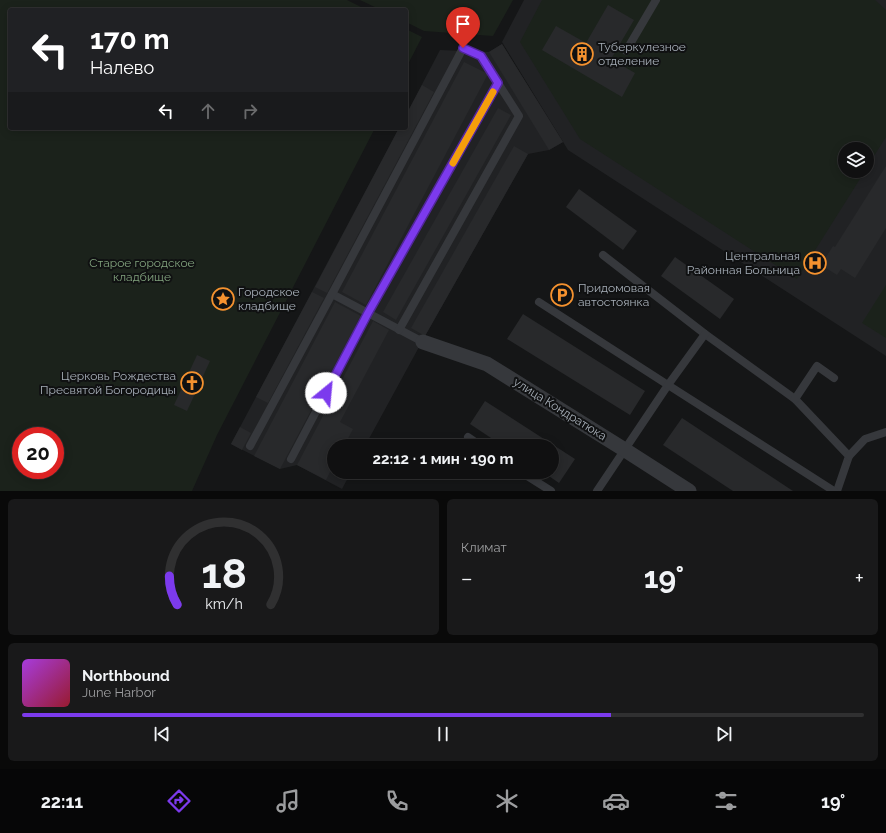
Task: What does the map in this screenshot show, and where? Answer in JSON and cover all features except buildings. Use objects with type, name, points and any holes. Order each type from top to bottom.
[{"type":"street","name":"улица Кондратюка","points":[[424,342],[487,364],[689,491]]},
{"type":"lane","points":[[626,51],[656,0]]},
{"type":"lane","points":[[250,446],[463,48],[481,56],[519,116],[399,330]]},
{"type":"lane","points":[[291,459],[368,313],[498,83]]},
{"type":"lane","points":[[603,255],[705,334],[795,399],[850,456]]},
{"type":"lane","points":[[332,294],[424,342]]},
{"type":"lane","points":[[539,302],[836,491],[850,456],[865,438],[886,432]]},
{"type":"lane","points":[[597,491],[626,450],[668,385],[705,334]]},
{"type":"lane","points":[[795,399],[816,366],[834,378]]},
{"type":"lane","points":[[532,479],[550,491]]},
{"type":"shaded area","name":"Центральная Районная Больница","points":[[524,0],[886,0],[886,356],[568,150],[502,42]]},
{"type":"shaded area","points":[[502,44],[563,142],[549,150],[528,154],[369,439],[327,439],[327,479],[347,479],[342,489],[297,465],[280,469],[231,444],[398,130],[408,130],[408,111],[440,50],[489,52]]},
{"type":"green space","name":"Старое городское кладбище","points":[[0,0],[347,0],[363,8],[8,8],[8,130],[374,130],[217,435],[192,491],[0,491]]},
{"type":"green space","points":[[360,0],[513,0],[493,36],[424,31],[408,23],[408,8],[377,8]]},
{"type":"green space","name":"Центральная Районная Больница","points":[[542,0],[875,0],[886,10],[886,137],[874,156],[874,142],[838,142],[838,178],[861,178],[797,279],[580,139],[520,42]]},
{"type":"green space","points":[[408,30],[422,37],[408,64]]},
{"type":"green space","points":[[886,285],[886,338],[862,323]]},
{"type":"slow traffic","points":[[453,163],[493,92]]},
{"type":"place","name":"Туберкулезное отделение","points":[[582,54]]},
{"type":"place","name":"Центральная Районная Больница","points":[[815,263]]},
{"type":"place","name":"Придомовая автостоянка","points":[[562,295]]},
{"type":"place","name":"Городское кладбище","points":[[223,299]]},
{"type":"place","name":"Церковь Рождества Пресвятой Богородицы","points":[[192,383]]},
{"type":"route","points":[[326,393],[368,313],[498,83],[481,56],[463,48]]}]
